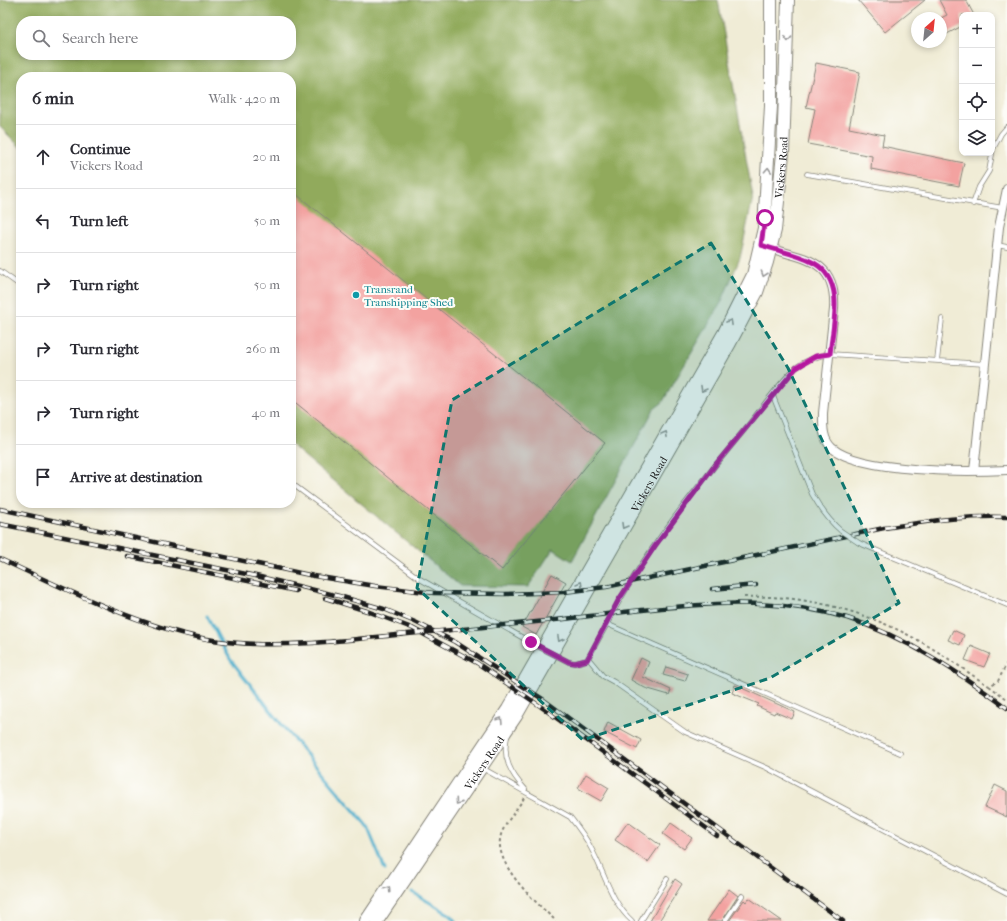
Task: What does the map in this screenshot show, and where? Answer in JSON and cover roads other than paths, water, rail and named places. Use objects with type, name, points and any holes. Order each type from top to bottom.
[{"type":"main road","name":"Vickers Road","points":[[377,921],[478,768],[524,681],[724,333],[766,247],[766,208],[772,60],[771,0]]},
{"type":"main road","name":"Vickers Road","points":[[366,921],[510,724],[733,337],[756,292],[780,193],[790,2]]},
{"type":"street","points":[[974,471],[997,245],[1007,189]]},
{"type":"street","points":[[766,247],[815,263],[829,276],[835,292],[823,429],[826,440],[832,447],[841,454],[862,461],[935,471],[1007,470]]},
{"type":"lane","points":[[973,204],[979,187],[989,171],[995,145],[1007,127]]},
{"type":"lane","points":[[807,174],[1003,208]]},
{"type":"lane","points":[[997,245],[1007,246]]},
{"type":"lane","points":[[0,271],[16,282]]},
{"type":"lane","points":[[937,361],[942,319]]},
{"type":"lane","points":[[296,487],[420,579],[569,662],[582,662],[588,658],[618,601],[659,540],[716,464],[796,368],[816,356],[830,354],[986,364]]},
{"type":"lane","points":[[773,396],[812,494],[830,522],[859,543],[1007,604]]},
{"type":"lane","points":[[607,624],[900,753]]},
{"type":"lane","points":[[588,658],[603,676],[614,682],[685,732],[766,768],[1007,894]]},
{"type":"lane","points":[[510,724],[506,741],[509,768],[515,779],[528,792]]},
{"type":"lane","points":[[478,768],[528,792],[570,817],[580,829],[592,848],[615,900],[632,921]]},
{"type":"lane","points":[[641,921],[667,879]]},
{"type":"lane","points":[[725,921],[742,896]]},
{"type":"waterway","points":[[207,616],[230,659],[286,730],[367,826],[385,870]]},
{"type":"waterway","points":[[412,892],[449,914],[455,921]]},
{"type":"railway","points":[[0,509],[314,576],[375,586],[434,593],[505,594],[564,592],[606,587],[884,528],[960,518],[1007,517]]},
{"type":"railway","points":[[0,524],[256,576],[339,596],[384,609],[415,622],[455,642],[544,700],[843,921]]},
{"type":"railway","points":[[127,556],[296,591]]},
{"type":"railway","points":[[0,559],[82,597],[170,630],[199,637],[248,644],[291,644],[333,641],[542,622],[654,609],[719,604],[751,604],[815,610],[847,618],[869,626],[910,645],[950,668],[1007,708]]},
{"type":"railway","points":[[712,589],[756,585]]},
{"type":"railway","points":[[325,598],[367,611],[412,628],[477,663],[540,706],[717,836]]},
{"type":"place","name":"Transrand Transhipping Shed","points":[[356,295]]}]
